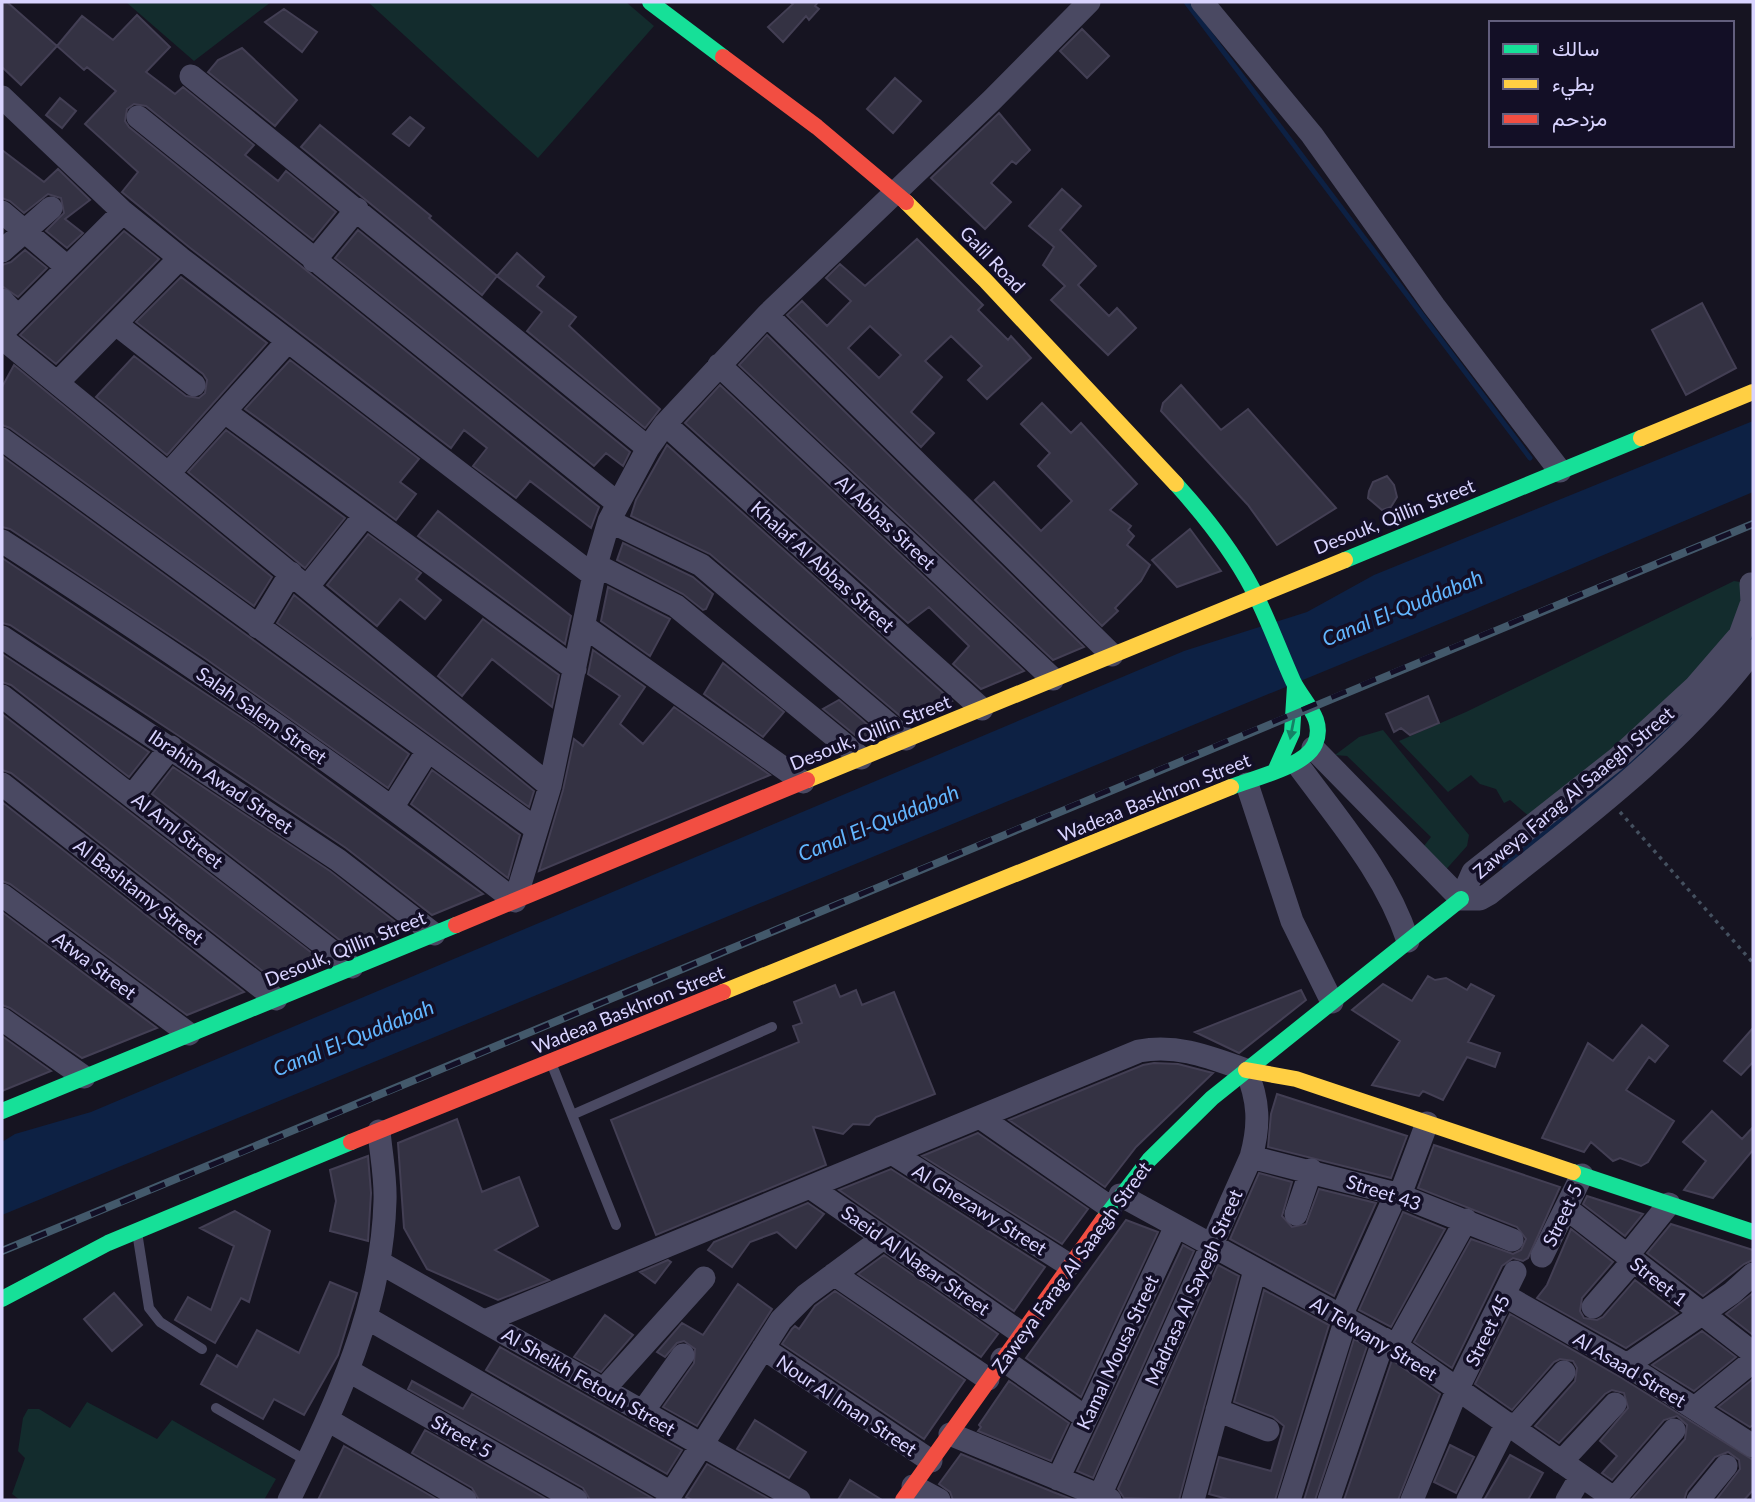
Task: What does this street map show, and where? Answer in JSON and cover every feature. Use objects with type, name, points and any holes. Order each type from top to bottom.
[{"type":"street","name":"Galil Road","points":[[650,2],[841,146],[896,193],[982,276],[1149,455],[1233,557],[1266,615],[1295,686]]},
{"type":"street","points":[[514,901],[550,786],[595,571],[612,512],[648,449],[666,424],[767,315],[896,193],[1089,2]]},
{"type":"street","points":[[1202,2],[1312,135],[1434,306],[1560,471]]},
{"type":"street","points":[[191,76],[648,449]]},
{"type":"street","points":[[2,97],[123,212],[287,342],[595,571],[677,606],[862,758]]},
{"type":"street","points":[[138,117],[612,512],[709,571],[906,740]]},
{"type":"street","points":[[2,251],[51,208]]},
{"type":"street","points":[[314,261],[357,209]]},
{"type":"street","points":[[2,212],[67,267]]},
{"type":"street","points":[[123,212],[67,267],[10,308],[2,336],[550,786]]},
{"type":"street","points":[[58,382],[180,258]]},
{"type":"street","points":[[767,315],[1112,655]]},
{"type":"street","points":[[116,324],[194,384]]},
{"type":"street","points":[[169,473],[287,342]]},
{"type":"street","name":"Al Abbas Street","points":[[719,365],[1054,679]]},
{"type":"street","name":"Desouk, Qillin Street","points":[[2,1111],[1753,392]]},
{"type":"street","points":[[225,412],[575,669]]},
{"type":"street","name":"Khalaf Al Abbas Street","points":[[666,424],[982,709]]},
{"type":"street","points":[[2,439],[427,752],[536,829]]},
{"type":"street","points":[[258,627],[300,579],[365,515]]},
{"type":"street","name":"Salah Salem Street","points":[[2,541],[125,621],[393,806],[514,901]]},
{"type":"street","name":"Zaweya Farag Al Saaegh Street","points":[[1461,899],[1462,889],[1473,873],[1619,757],[1695,687],[1740,635],[1752,602],[1751,584]]},
{"type":"street","points":[[584,627],[803,782]]},
{"type":"street","name":"Ibrahim Awad Street","points":[[4,645],[170,747],[338,860],[434,934]]},
{"type":"street","name":"Zaweya Farag Al Saaegh Street","points":[[908,1493],[1116,1201],[1179,1128],[1246,1070],[1461,899],[1480,899],[1489,894],[1608,798],[1678,736],[1753,651]]},
{"type":"street","points":[[1295,686],[1314,715],[1317,737],[1296,761]]},
{"type":"street","name":"Wadeaa Baskhron Street","points":[[2,1299],[137,1229],[1247,784],[1296,761],[1292,733],[1295,686]]},
{"type":"street","name":"Al Aml Street","points":[[2,696],[352,967]]},
{"type":"street","points":[[133,796],[170,747]]},
{"type":"street","points":[[393,806],[427,752]]},
{"type":"street","points":[[1296,761],[1461,899]]},
{"type":"street","points":[[1296,761],[1378,873],[1400,917],[1408,941]]},
{"type":"street","name":"Al Bashtamy Street","points":[[2,784],[276,999]]},
{"type":"street","points":[[1247,784],[1292,921],[1332,1002]]},
{"type":"street","name":"Atwa Street","points":[[2,895],[189,1034]]},
{"type":"street","points":[[2,1019],[84,1077]]},
{"type":"street","points":[[485,1321],[1139,1051],[1155,1048],[1188,1050],[1246,1070],[1296,1079],[1753,1233]]},
{"type":"street","name":"Madrasa Al Sayegh Street","points":[[1103,1499],[1251,1157],[1258,1112],[1254,1090],[1246,1070]]},
{"type":"street","name":"Al Telwany Street","points":[[979,1117],[1116,1201],[1176,1226],[1390,1343],[1615,1500]]},
{"type":"street","points":[[1289,1500],[1344,1317],[1427,1123]]},
{"type":"street","points":[[289,1500],[349,1371],[367,1318],[379,1262],[385,1199],[379,1131]]},
{"type":"street","name":"Al Ghezawy Street","points":[[892,1153],[1069,1265]]},
{"type":"street","name":"Street 43","points":[[1251,1157],[1398,1194],[1512,1240]]},
{"type":"street","points":[[1296,1214],[1311,1170]]},
{"type":"street","name":"Street 5","points":[[1542,1256],[1582,1175]]},
{"type":"street","name":"Saeid Al Nagar Street","points":[[810,1187],[1021,1333]]},
{"type":"street","points":[[1593,1307],[1669,1204]]},
{"type":"street","name":"Street 1","points":[[1566,1208],[1753,1353]]},
{"type":"street","points":[[1329,1500],[1390,1343],[1465,1220]]},
{"type":"street","name":"Kamal Mousa Street","points":[[1058,1479],[1176,1226]]},
{"type":"street","points":[[367,1318],[669,1496],[781,1320],[806,1295],[883,1238]]},
{"type":"street","name":"Al Sheikh Fetouh Street","points":[[379,1262],[701,1444],[786,1497]]},
{"type":"street","points":[[1193,1500],[1255,1270]]},
{"type":"street","name":"Street 45","points":[[1412,1500],[1458,1388],[1516,1272]]},
{"type":"street","points":[[1627,1366],[1702,1314],[1753,1274]]},
{"type":"street","points":[[834,1275],[988,1379]]},
{"type":"street","points":[[604,1389],[704,1278]]},
{"type":"street","name":"Al Asaad Street","points":[[1504,1295],[1750,1438]]},
{"type":"street","name":"Nour Al Iman Street","points":[[763,1348],[930,1461]]},
{"type":"street","points":[[643,1411],[683,1355]]},
{"type":"street","points":[[1002,1359],[1086,1418]]},
{"type":"street","points":[[1695,1408],[1753,1361]]},
{"type":"street","name":"Street 5","points":[[349,1371],[576,1500]]},
{"type":"street","points":[[1468,1500],[1511,1425],[1564,1372]]},
{"type":"street","points":[[1561,1462],[1615,1404]]},
{"type":"street","points":[[1217,1410],[1268,1430]]},
{"type":"street","points":[[328,1420],[465,1500]]},
{"type":"street","points":[[1615,1500],[1674,1430]]},
{"type":"street","points":[[950,1434],[1103,1499]]},
{"type":"street","points":[[1698,1500],[1726,1466]]},
{"type":"street","points":[[1567,1500],[1581,1476]]},
{"type":"street","points":[[908,1493],[939,1500]]},
{"type":"lane","points":[[572,1115],[772,1027]]},
{"type":"lane","points":[[551,1062],[617,1225]]},
{"type":"lane","points":[[137,1229],[149,1308],[160,1322],[202,1349]]},
{"type":"lane","points":[[216,1408],[308,1461]]},
{"type":"path","points":[[1608,798],[1753,963]]},
{"type":"green space","points":[[126,2],[271,2],[194,61]]},
{"type":"green space","points":[[368,2],[626,2],[654,26],[538,158]]},
{"type":"green space","points":[[1734,581],[1747,583],[1721,658],[1531,818],[1510,800],[1504,803],[1496,789],[1480,784],[1471,775],[1448,792],[1399,741],[1466,712]]},
{"type":"green space","points":[[1383,730],[1469,835],[1467,846],[1442,874],[1420,851],[1431,837],[1347,756],[1335,755],[1359,737]]},
{"type":"green space","points":[[87,1402],[157,1439],[172,1420],[276,1479],[264,1500],[20,1500],[12,1494],[25,1458],[18,1451],[23,1418],[28,1409],[39,1409],[70,1428]]},
{"type":"water","name":"Canal El-Quddabah","points":[[1753,421],[1753,492],[1468,612],[2,1215],[2,1142],[15,1134],[91,1112],[1184,651],[1307,612],[1374,575]]},
{"type":"water","points":[[1753,624],[1753,645],[1682,724],[1505,871],[1499,863]]},
{"type":"building","points":[[2,2],[7,2],[57,46],[21,85],[2,67]]},
{"type":"building","points":[[790,2],[818,2],[815,6],[819,9],[809,20],[806,16],[783,42],[768,27],[793,4]]},
{"type":"building","points":[[284,9],[317,32],[302,52],[265,22]]},
{"type":"building","points":[[137,15],[170,47],[146,72],[175,94],[183,87],[254,145],[245,155],[278,181],[286,171],[336,212],[313,240],[146,106],[134,104],[127,109],[125,121],[129,127],[599,507],[591,528],[530,481],[516,498],[473,466],[487,448],[464,430],[451,448],[189,247],[122,192],[138,172],[85,124],[116,91],[87,67],[84,70],[57,46],[82,16],[113,40]]},
{"type":"building","points":[[1082,29],[1109,56],[1087,78],[1060,51]]},
{"type":"building","points":[[242,48],[297,100],[275,126],[208,72],[218,60]]},
{"type":"building","points":[[895,78],[921,101],[893,133],[867,109]]},
{"type":"building","points":[[60,98],[76,111],[62,128],[46,115]]},
{"type":"building","points":[[999,113],[1030,150],[1016,164],[1012,161],[991,183],[1011,202],[985,229],[931,178]]},
{"type":"building","points":[[410,117],[424,128],[409,146],[393,134]]},
{"type":"building","points":[[320,125],[431,216],[429,218],[497,276],[482,295],[301,147]]},
{"type":"building","points":[[2,150],[44,182],[58,169],[90,200],[65,219],[83,233],[67,248],[46,231],[64,213],[61,198],[48,194],[24,213],[2,198]]},
{"type":"building","points":[[1062,189],[1081,206],[1060,230],[1096,266],[1078,285],[1109,316],[1117,308],[1136,328],[1108,355],[1051,300],[1065,286],[1043,265],[1054,247],[1029,226]]},
{"type":"building","points":[[358,230],[630,452],[623,466],[606,453],[594,466],[335,258]]},
{"type":"building","points":[[124,231],[159,259],[56,364],[20,335]]},
{"type":"building","points":[[917,239],[983,305],[978,310],[1008,340],[1011,336],[1031,358],[987,399],[968,380],[982,366],[951,336],[925,361],[942,377],[911,412],[934,433],[921,447],[787,315],[802,301],[827,326],[851,301],[826,278],[840,264],[865,286]],"holes":[[[870,326],[901,355],[879,378],[848,348]]]},
{"type":"building","points":[[25,250],[47,268],[18,297],[2,286],[2,265],[11,262]]},
{"type":"building","points":[[517,253],[544,277],[537,286],[576,317],[569,326],[660,409],[645,428],[527,331],[542,312],[497,276]]},
{"type":"building","points":[[181,277],[267,343],[167,455],[96,397],[134,356],[186,396],[199,398],[205,393],[207,380],[203,374],[136,322]]},
{"type":"building","points":[[1702,303],[1736,368],[1686,395],[1652,330]]},
{"type":"building","points":[[767,335],[1084,647],[1053,660],[739,365]]},
{"type":"building","points":[[290,360],[419,459],[400,482],[416,494],[396,520],[245,409]]},
{"type":"building","points":[[14,365],[272,577],[254,606],[10,428],[2,425],[2,387]]},
{"type":"building","points":[[720,385],[1024,671],[981,689],[953,664],[969,646],[929,607],[908,623],[685,423]]},
{"type":"building","points":[[1181,385],[1221,430],[1248,409],[1336,508],[1277,545],[1248,505],[1161,411],[1163,403]]},
{"type":"building","points":[[1042,403],[1071,433],[1081,423],[1137,484],[1110,510],[1131,526],[1128,530],[1134,536],[1127,545],[1150,565],[1141,581],[1115,608],[1118,611],[1102,626],[975,500],[994,482],[1041,531],[1072,501],[1038,466],[1050,453],[1021,424]]},
{"type":"building","points":[[226,430],[345,518],[305,568],[188,472]]},
{"type":"building","points":[[667,445],[952,701],[905,720],[710,554],[631,516],[636,500]]},
{"type":"building","points":[[2,456],[409,754],[388,788],[206,659],[10,529],[2,527]]},
{"type":"building","points":[[1387,476],[1394,485],[1397,497],[1391,507],[1382,510],[1368,498],[1369,491],[1373,482]]},
{"type":"building","points":[[438,511],[571,616],[565,644],[418,536]]},
{"type":"building","points":[[1190,529],[1221,571],[1177,587],[1152,560]]},
{"type":"building","points":[[368,534],[421,573],[416,579],[441,600],[425,619],[400,599],[377,626],[327,585]]},
{"type":"building","points":[[623,543],[693,577],[713,594],[706,609],[703,610],[683,594],[617,560]]},
{"type":"building","points":[[2,558],[254,726],[483,894],[432,915],[346,848],[10,625],[2,623]]},
{"type":"building","points":[[608,587],[670,619],[650,656],[601,621]]},
{"type":"building","points":[[294,595],[534,791],[529,807],[277,623]]},
{"type":"building","points":[[483,619],[559,675],[552,707],[492,659],[462,696],[438,676]]},
{"type":"building","points":[[593,650],[645,687],[620,724],[643,744],[674,707],[770,775],[539,871],[563,790],[574,739],[583,746],[620,696],[588,674]]},
{"type":"building","points":[[2,654],[149,752],[129,777],[11,685],[2,682]]},
{"type":"building","points":[[723,663],[784,712],[763,737],[704,694]]},
{"type":"building","points":[[1428,696],[1439,723],[1410,735],[1401,728],[1394,732],[1386,714]]},
{"type":"building","points":[[839,700],[876,732],[860,739],[823,709]]},
{"type":"building","points":[[2,714],[321,960],[274,980],[11,773],[2,770]]},
{"type":"building","points":[[173,767],[330,871],[402,927],[350,948],[152,794]]},
{"type":"building","points":[[432,770],[520,835],[508,878],[411,804]]},
{"type":"building","points":[[2,802],[244,992],[187,1015],[10,884],[2,881]]},
{"type":"building","points":[[2,912],[157,1028],[82,1058],[2,1005]]},
{"type":"building","points":[[1428,976],[1435,980],[1446,978],[1467,990],[1471,984],[1494,996],[1468,1042],[1500,1053],[1495,1067],[1467,1057],[1443,1100],[1423,1091],[1419,1096],[1372,1085],[1400,1041],[1352,1010],[1383,984],[1412,1001]]},
{"type":"building","points":[[835,985],[840,997],[856,990],[862,1005],[894,992],[935,1094],[876,1117],[869,1125],[853,1124],[843,1134],[813,1127],[826,1165],[656,1235],[611,1120],[799,1042],[793,1026],[802,1023],[794,1002]]},
{"type":"building","points":[[1301,990],[1306,1000],[1239,1053],[1195,1032]]},
{"type":"building","points":[[1642,1025],[1668,1046],[1655,1062],[1649,1057],[1626,1090],[1674,1121],[1648,1162],[1641,1166],[1620,1158],[1613,1161],[1591,1142],[1584,1152],[1542,1138],[1588,1043],[1613,1061]]},
{"type":"building","points":[[1753,1028],[1753,1062],[1741,1075],[1724,1061]]},
{"type":"building","points":[[2,1036],[51,1071],[2,1091]]},
{"type":"building","points":[[1178,1064],[1213,1073],[1136,1147],[1105,1187],[1009,1120],[1143,1065]]},
{"type":"building","points":[[1277,1094],[1407,1136],[1391,1178],[1268,1147],[1271,1114]]},
{"type":"building","points":[[1712,1111],[1742,1139],[1753,1127],[1753,1150],[1713,1198],[1684,1190],[1706,1161],[1683,1142]]},
{"type":"building","points":[[457,1119],[482,1192],[519,1177],[538,1226],[495,1250],[549,1280],[498,1300],[427,1269],[404,1228],[398,1143]]},
{"type":"building","points":[[978,1133],[1088,1209],[1062,1244],[922,1156]]},
{"type":"building","points":[[1434,1145],[1560,1187],[1528,1258],[1523,1261],[1513,1258],[1502,1266],[1452,1368],[1414,1342],[1471,1239],[1513,1254],[1521,1250],[1526,1239],[1517,1227],[1418,1188]]},
{"type":"building","points":[[368,1156],[371,1193],[368,1241],[330,1231],[336,1201],[330,1170]]},
{"type":"building","points":[[891,1169],[1045,1267],[1014,1311],[839,1190]]},
{"type":"building","points":[[1259,1173],[1292,1182],[1282,1216],[1292,1227],[1306,1224],[1319,1189],[1376,1203],[1334,1296],[1230,1239]]},
{"type":"building","points":[[1587,1196],[1643,1214],[1625,1236],[1583,1204]]},
{"type":"building","points":[[808,1203],[824,1214],[796,1248],[777,1232],[750,1242],[732,1267],[708,1250],[714,1242]]},
{"type":"building","points":[[235,1211],[270,1231],[249,1302],[241,1298],[215,1343],[175,1320],[188,1297],[211,1310],[234,1246],[200,1228]]},
{"type":"building","points":[[1403,1212],[1445,1229],[1391,1327],[1359,1310]]},
{"type":"building","points":[[1126,1220],[1158,1232],[1081,1397],[1026,1358]]},
{"type":"building","points":[[1671,1224],[1753,1250],[1753,1260],[1703,1296],[1647,1253]]},
{"type":"building","points":[[1571,1229],[1613,1262],[1582,1298],[1580,1311],[1584,1318],[1597,1320],[1603,1317],[1635,1280],[1678,1313],[1626,1348],[1537,1298],[1547,1285]]},
{"type":"building","points":[[1183,1245],[1194,1251],[1093,1478],[1077,1471]]},
{"type":"building","points":[[884,1255],[998,1334],[981,1357],[858,1274]]},
{"type":"building","points":[[668,1260],[671,1262],[655,1283],[640,1272]]},
{"type":"building","points":[[1218,1265],[1239,1276],[1179,1500],[1124,1498],[1118,1489]]},
{"type":"building","points":[[330,1282],[357,1293],[338,1355],[304,1415],[274,1399],[263,1419],[201,1384],[217,1355],[237,1367],[257,1330],[299,1353]]},
{"type":"building","points":[[738,1284],[772,1309],[697,1426],[663,1407],[694,1363],[695,1349],[684,1341],[677,1343],[665,1357],[657,1352],[682,1323],[703,1335]]},
{"type":"building","points":[[1264,1290],[1329,1325],[1275,1500],[1231,1500],[1209,1494],[1219,1457],[1271,1471],[1284,1426],[1273,1417],[1234,1402]]},
{"type":"building","points":[[835,1291],[965,1380],[924,1439],[782,1344],[795,1326],[799,1329],[815,1306]]},
{"type":"building","points":[[114,1293],[142,1325],[112,1351],[84,1319]]},
{"type":"building","points":[[1753,1293],[1753,1335],[1726,1314]]},
{"type":"building","points":[[1510,1314],[1620,1377],[1753,1460],[1753,1490],[1744,1500],[1716,1500],[1740,1469],[1739,1460],[1728,1452],[1715,1457],[1687,1491],[1684,1500],[1631,1500],[1685,1439],[1687,1425],[1677,1416],[1664,1420],[1612,1480],[1602,1473],[1617,1456],[1600,1441],[1628,1408],[1624,1393],[1612,1390],[1605,1394],[1559,1443],[1535,1426],[1575,1381],[1577,1368],[1573,1361],[1560,1359],[1554,1362],[1512,1410],[1475,1384]]},
{"type":"building","points":[[605,1315],[633,1335],[601,1372],[574,1357]]},
{"type":"building","points":[[1702,1331],[1736,1357],[1694,1391],[1652,1365]]},
{"type":"building","points":[[1354,1339],[1367,1346],[1315,1500],[1304,1500]]},
{"type":"building","points":[[500,1347],[682,1450],[667,1474],[486,1370]]},
{"type":"building","points":[[1392,1360],[1440,1394],[1398,1500],[1344,1500]]},
{"type":"building","points":[[1753,1379],[1753,1425],[1750,1427],[1718,1407]]},
{"type":"building","points":[[412,1381],[463,1409],[472,1394],[652,1498],[590,1500],[583,1488],[408,1389]]},
{"type":"building","points":[[1009,1381],[1069,1423],[1051,1461],[978,1431],[981,1427],[979,1425]]},
{"type":"building","points":[[755,1420],[806,1452],[789,1478],[737,1449]]},
{"type":"building","points":[[425,1430],[548,1500],[479,1500],[472,1488],[412,1453]]},
{"type":"building","points":[[1450,1445],[1474,1457],[1456,1493],[1434,1482]]},
{"type":"building","points":[[344,1446],[438,1500],[318,1500]]},
{"type":"building","points":[[961,1454],[1074,1500],[953,1500],[950,1492],[939,1484]]},
{"type":"building","points":[[1510,1455],[1543,1473],[1528,1500],[1484,1500]]},
{"type":"building","points":[[707,1464],[771,1500],[692,1500],[686,1497]]},
{"type":"building","points":[[850,1480],[882,1500],[838,1500]]},
{"type":"waterway","points":[[1186,2],[1530,458]]},
{"type":"railway","points":[[2,1251],[1753,524]]},
{"type":"traffic: fast","points":[[650,2],[723,57]]},
{"type":"traffic: fast","points":[[1345,560],[1641,438]]},
{"type":"traffic: fast","points":[[1176,484],[1236,560],[1263,611],[1293,681],[1312,711],[1318,727],[1315,744],[1301,759],[1231,787]]},
{"type":"traffic: fast","points":[[1276,769],[1292,733],[1295,686]]},
{"type":"traffic: fast","points":[[1103,1220],[1149,1160],[1212,1098],[1461,899]]},
{"type":"traffic: fast","points":[[2,1111],[456,925]]},
{"type":"traffic: fast","points":[[2,1299],[108,1243],[351,1142]]},
{"type":"traffic: fast","points":[[1573,1172],[1753,1232]]},
{"type":"traffic: slow","points":[[906,202],[985,280],[1176,484]]},
{"type":"traffic: slow","points":[[1641,438],[1753,392]]},
{"type":"traffic: slow","points":[[807,780],[1345,560]]},
{"type":"traffic: slow","points":[[723,992],[1231,787]]},
{"type":"traffic: slow","points":[[1246,1070],[1296,1079],[1573,1172]]},
{"type":"traffic: jam","points":[[723,57],[817,127],[906,202]]},
{"type":"traffic: jam","points":[[456,925],[807,780]]},
{"type":"traffic: jam","points":[[351,1142],[723,992]]},
{"type":"traffic: jam","points":[[903,1500],[1103,1220]]}]
